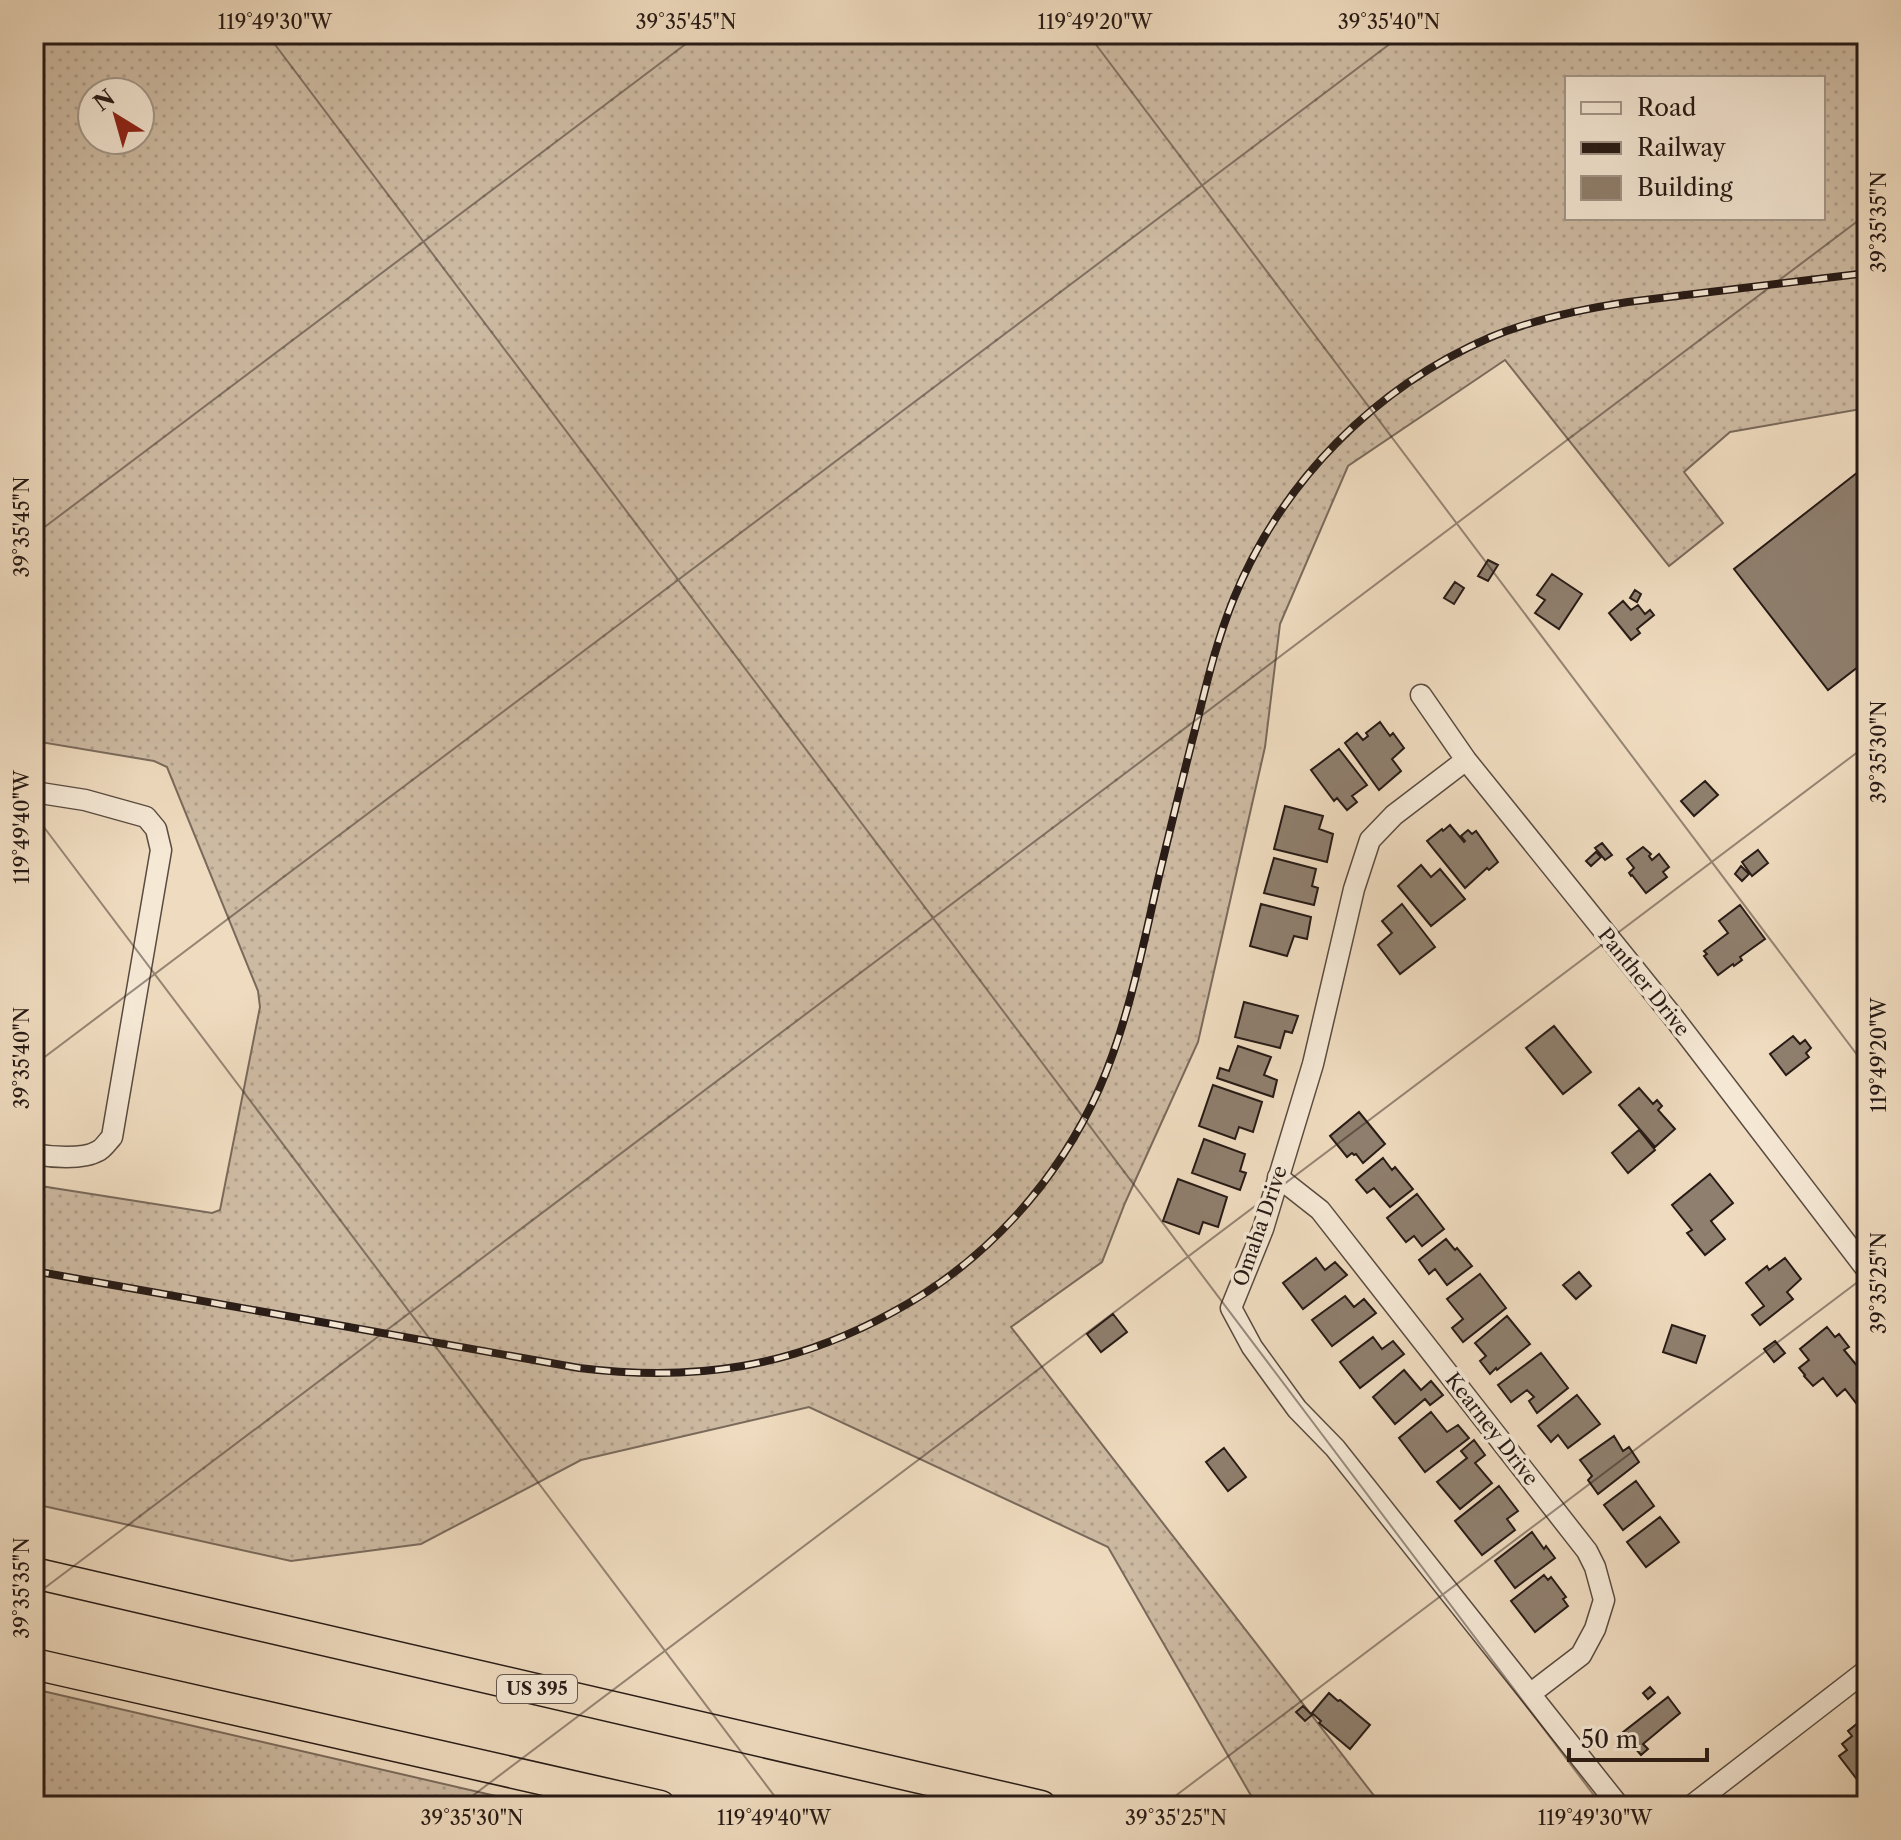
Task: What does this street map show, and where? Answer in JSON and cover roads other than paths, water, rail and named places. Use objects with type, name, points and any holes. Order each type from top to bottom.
[{"type":"highway","name":"US 395","points":[[34,1573],[1041,1806]]},
{"type":"highway","points":[[34,1664],[660,1806]]},
{"type":"highway","points":[[609,1795],[646,1806]]},
{"type":"street","name":"Panther Drive","points":[[1421,695],[1466,760],[1674,1018],[1867,1270]]},
{"type":"street","name":"Omaha Drive","points":[[1466,760],[1394,815],[1370,840],[1354,889],[1313,1064],[1263,1229],[1231,1308],[1252,1347],[1297,1409],[1335,1448],[1619,1806]]},
{"type":"street","points":[[34,792],[85,800],[146,817],[156,829],[161,850],[112,1137],[98,1151],[75,1156],[34,1154]]},
{"type":"street","name":"Kearney Drive","points":[[1278,1177],[1320,1210],[1587,1551],[1595,1567],[1604,1600],[1595,1629],[1581,1655],[1530,1694]]},
{"type":"street","points":[[1691,1806],[1867,1670]]},
{"type":"railway","points":[[34,1271],[579,1368],[621,1372],[702,1371],[779,1358],[855,1331],[893,1312],[958,1270],[987,1245],[1039,1188],[1082,1124],[1109,1064],[1126,1012],[1206,687],[1228,613],[1254,555],[1278,515],[1337,442],[1409,382],[1491,337],[1524,325],[1576,311],[1628,302],[1867,273]]}]
